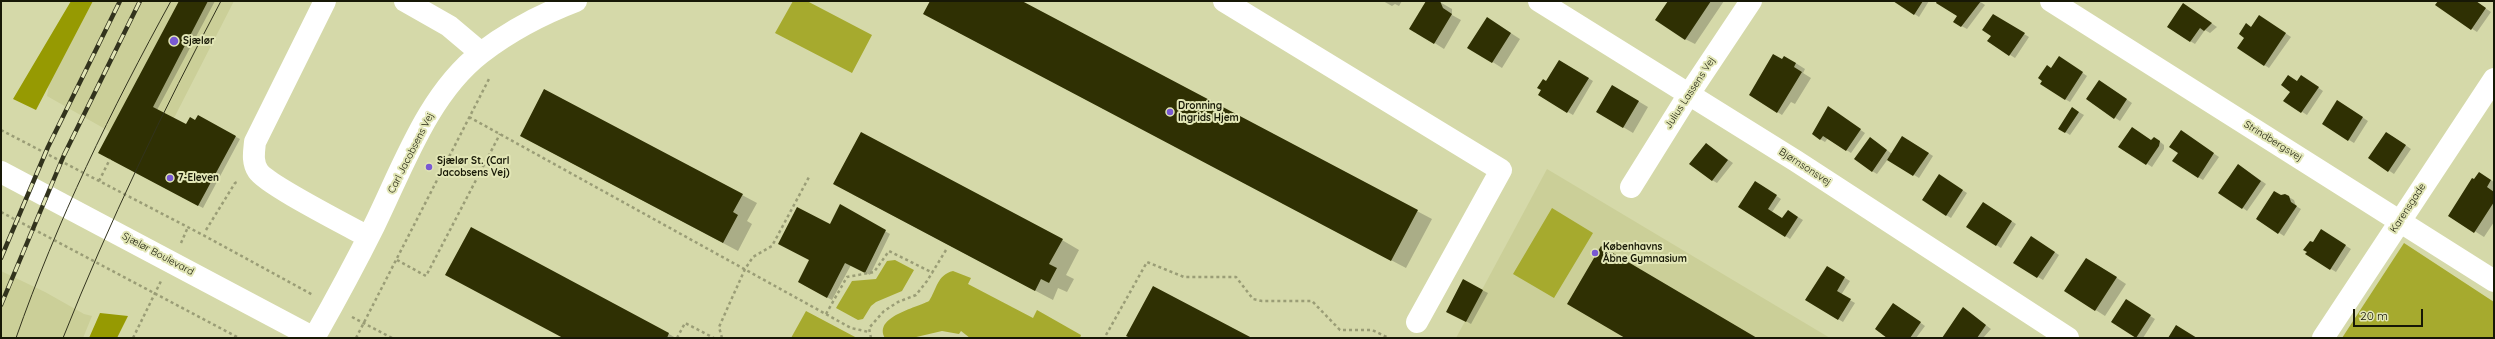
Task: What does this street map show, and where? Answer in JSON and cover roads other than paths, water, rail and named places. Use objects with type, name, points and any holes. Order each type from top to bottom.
[{"type":"street","points":[[325,1],[255,142],[253,160],[258,172],[368,237]]},
{"type":"street","points":[[405,1],[449,26],[481,53]]},
{"type":"street","name":"Carl Jacobsens Vej","points":[[314,338],[368,237],[427,118],[452,84],[481,53],[537,16],[576,1]]},
{"type":"street","points":[[1224,1],[1501,170],[1417,322]]},
{"type":"street","name":"Bjørnsonsvej","points":[[1539,1],[1689,94],[2068,338]]},
{"type":"street","name":"Julius Lassens Vej","points":[[1631,187],[1689,94],[1751,1]]},
{"type":"street","name":"Strindbergsvej","points":[[2051,1],[2494,281]]},
{"type":"street","name":"Karensgade","points":[[2323,338],[2494,79]]},
{"type":"street","name":"Sjælør Boulevard","points":[[1,172],[314,338]]},
{"type":"tram line","points":[[16,338],[49,251],[86,166],[127,83],[171,1]]},
{"type":"tram line","points":[[63,338],[118,209],[178,84],[221,1]]},
{"type":"railway","points":[[1,258],[48,147],[120,1]]},
{"type":"railway","points":[[1,305],[64,155],[140,1]]},
{"type":"place","name":"Sjælør","points":[[174,41]]},
{"type":"place","name":"Dronning Ingrids Hjem","points":[[1170,112]]},
{"type":"place","name":"Sjælør St. (Carl Jacobsens Vej)","points":[[429,167]]},
{"type":"place","name":"7-Eleven","points":[[170,178]]},
{"type":"place","name":"Københavns Åbne Gymnasium","points":[[1595,253]]}]
